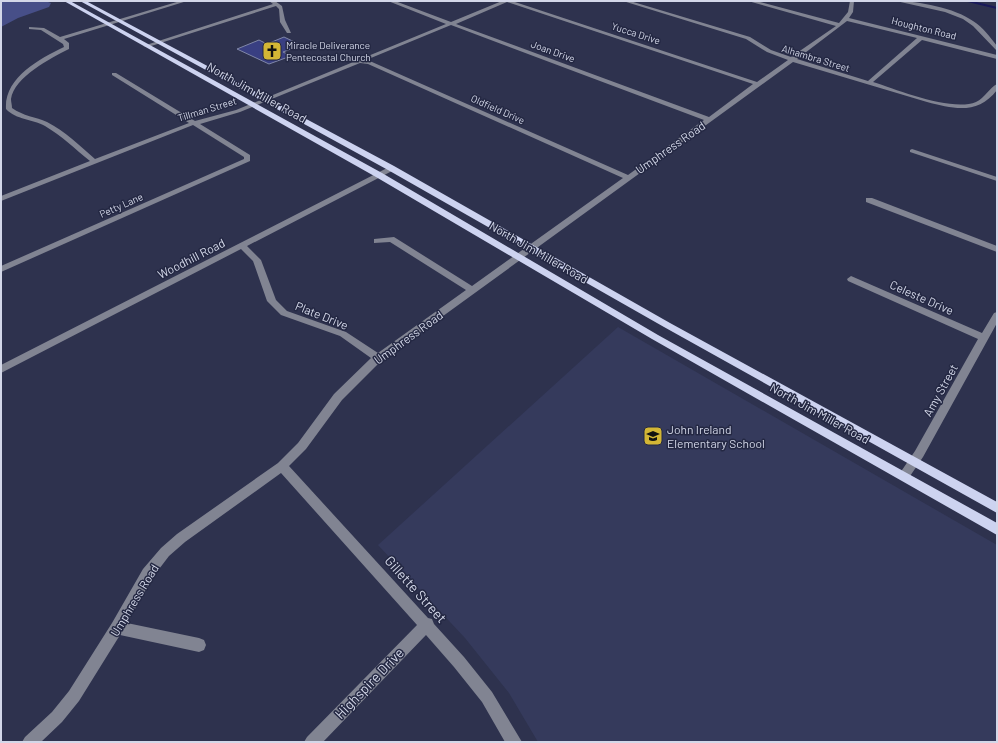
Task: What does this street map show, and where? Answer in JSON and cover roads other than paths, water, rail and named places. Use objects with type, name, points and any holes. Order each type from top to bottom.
[{"type":"main road","points":[[69,2],[82,1]]},
{"type":"main road","name":"North Jim Miller Road","points":[[82,1],[391,168],[667,326],[997,508]]},
{"type":"main road","name":"North Jim Miller Road","points":[[69,2],[379,175],[655,337],[904,476],[997,530]]},
{"type":"main road","points":[[655,337],[667,326]]},
{"type":"street","points":[[59,39],[185,1]]},
{"type":"street","name":"Joan Drive","points":[[390,1],[709,119]]},
{"type":"street","name":"Tillman Street","points":[[1,199],[194,123],[232,113],[507,1]]},
{"type":"street","name":"Yucca Drive","points":[[507,1],[758,84]]},
{"type":"street","name":"Alhambra Street","points":[[625,1],[748,38],[769,51],[792,60],[929,101],[960,106],[980,103],[997,86]]},
{"type":"street","points":[[750,1],[840,25]]},
{"type":"street","name":"Umphress Road","points":[[30,742],[57,717],[74,696],[117,628],[148,572],[165,552],[181,538],[282,466],[302,446],[338,397],[360,374],[378,358],[519,257],[627,177],[840,25],[853,8],[852,1]]},
{"type":"street","points":[[898,1],[948,12],[966,18],[973,22],[997,49]]},
{"type":"street","points":[[146,46],[274,2],[280,7],[282,12],[282,20],[289,32]]},
{"type":"street","name":"Houghton Road","points":[[846,19],[997,57]]},
{"type":"street","points":[[10,79],[41,59],[67,48],[66,43],[42,29],[31,28]]},
{"type":"street","points":[[869,83],[922,37]]},
{"type":"street","name":"Oldfield Drive","points":[[360,61],[370,63],[627,177]]},
{"type":"street","points":[[114,74],[194,123]]},
{"type":"street","points":[[4,89],[3,99],[8,108],[18,115],[35,119],[53,129],[95,162]]},
{"type":"street","name":"Petty Lane","points":[[1,269],[242,163],[248,159],[248,156],[194,123]]},
{"type":"street","points":[[912,150],[997,180]]},
{"type":"street","name":"Woodhill Road","points":[[1,368],[242,246],[391,168]]},
{"type":"street","points":[[869,200],[997,249]]},
{"type":"street","points":[[377,241],[391,239],[473,290]]},
{"type":"street","name":"Plate Drive","points":[[242,246],[258,260],[272,301],[284,313],[343,334],[378,358]]},
{"type":"street","name":"Celeste Drive","points":[[851,279],[984,338]]},
{"type":"street","name":"Amy Street","points":[[904,476],[914,462],[997,314]]},
{"type":"street","name":"Gillette Street","points":[[282,466],[459,662],[487,697],[514,742]]},
{"type":"street","name":"Highspire Drive","points":[[312,742],[426,624]]},
{"type":"street","points":[[117,628],[199,646]]},
{"type":"waterway","points":[[968,1],[997,8]]},
{"type":"place","name":"Miracle Deliverance Pentecostal Church","points":[[272,51]]},
{"type":"place","name":"John Ireland Elementary School","points":[[653,436]]}]
